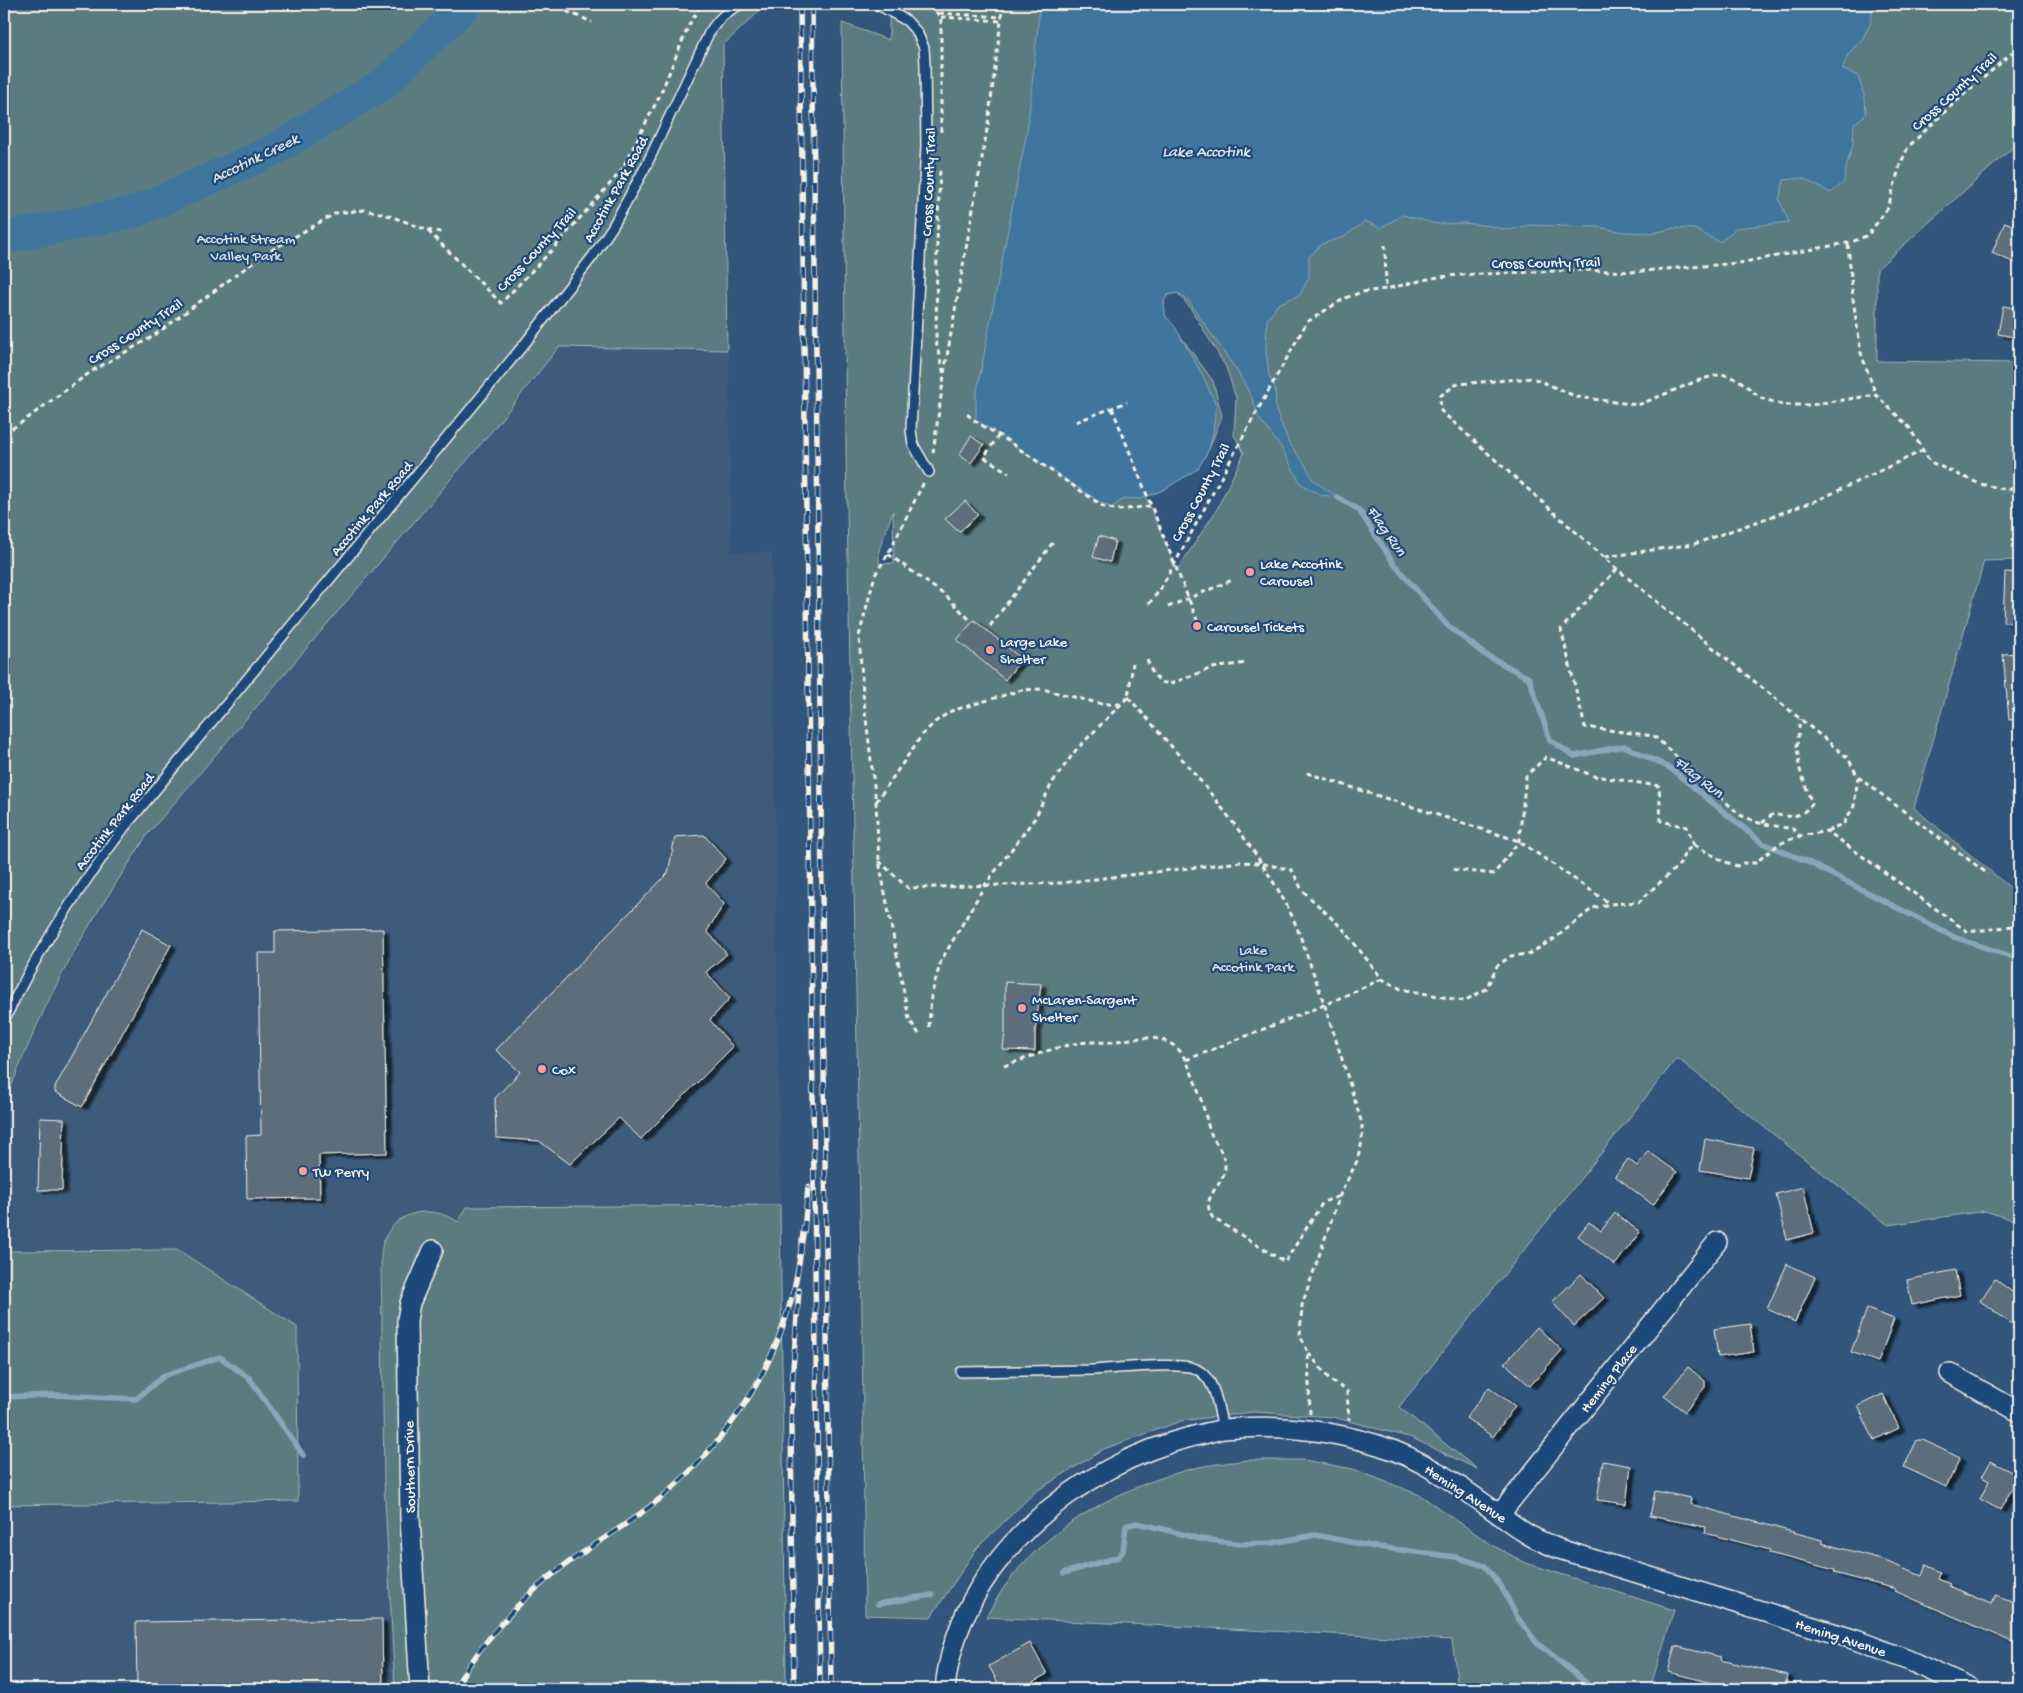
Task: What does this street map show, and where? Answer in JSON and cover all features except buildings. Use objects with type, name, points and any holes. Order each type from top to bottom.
[{"type":"street","name":"Heming Place","points":[[1500,1514],[1717,1242]]},
{"type":"street","name":"Southern Drive","points":[[420,1689],[410,1518],[407,1320],[410,1302],[433,1250]]},
{"type":"street","points":[[1950,1373],[2019,1412]]},
{"type":"street","name":"Heming Avenue","points":[[945,1689],[949,1660],[955,1638],[965,1614],[996,1564],[1040,1516],[1065,1496],[1114,1465],[1168,1442],[1223,1430],[1287,1428],[1350,1437],[1380,1446],[1427,1466],[1461,1486],[1526,1534],[1559,1549],[1853,1639],[1908,1660],[1971,1689]]},
{"type":"lane","name":"Accotink Park Road","points":[[4,1021],[35,961],[61,917],[89,874],[118,836],[526,342],[593,256],[613,226],[646,166],[709,34],[719,18],[730,9],[742,4]]},
{"type":"lane","points":[[877,4],[907,22],[917,32],[924,48],[926,65],[926,146],[911,430],[913,444],[929,472]]},
{"type":"lane","points":[[961,1372],[1089,1370],[1180,1365],[1196,1368],[1206,1377],[1214,1390],[1223,1430]]},
{"type":"path","points":[[561,4],[566,11],[592,22]]},
{"type":"path","name":"Cross County Trail","points":[[4,433],[18,425],[92,371],[152,336],[262,255],[336,213],[364,210],[385,214],[427,230],[501,303],[552,250],[621,171],[660,95],[689,25],[701,4]]},
{"type":"path","points":[[931,4],[941,17],[1001,19]]},
{"type":"path","points":[[944,375],[988,124],[1002,4]]},
{"type":"path","points":[[938,13],[1001,19]]},
{"type":"path","name":"Cross County Trail","points":[[941,17],[941,139]]},
{"type":"path","name":"Cross County Trail","points":[[1148,604],[1159,591],[1174,565],[1250,422],[1307,322],[1345,298],[1362,292],[1386,289],[1432,278],[1458,275],[1583,270],[1631,272],[1739,264],[1848,244],[1868,234],[1888,208],[1900,165],[1908,147],[1951,106],[2019,47]]},
{"type":"path","name":"Cross County Trail","points":[[932,453],[944,375],[938,354],[936,333],[940,166]]},
{"type":"path","points":[[427,230],[442,232]]},
{"type":"path","points":[[1385,244],[1386,289]]},
{"type":"path","points":[[1848,244],[1853,299],[1861,353],[1876,395],[1909,427],[1930,462],[1980,484],[2008,490],[2019,484]]},
{"type":"path","points":[[1876,395],[1809,405],[1783,405],[1761,398],[1739,380],[1722,374],[1702,379],[1638,404],[1577,398],[1534,378],[1457,384],[1440,396],[1441,412],[1605,557],[1617,570],[1848,758],[1858,777],[1988,874]]},
{"type":"path","points":[[1076,422],[1128,402]]},
{"type":"path","points":[[1112,408],[1197,620]]},
{"type":"path","points":[[967,414],[974,421],[981,423],[1104,507],[1120,510],[1150,506]]},
{"type":"path","points":[[999,435],[984,457],[1009,473]]},
{"type":"path","points":[[1605,557],[1694,544],[1818,500],[1924,450]]},
{"type":"path","points":[[919,1034],[908,1019],[901,969],[879,860],[876,802],[859,636],[875,575],[888,554],[929,472]]},
{"type":"path","points":[[990,626],[1054,541]]},
{"type":"path","points":[[888,554],[946,596],[969,619]]},
{"type":"path","points":[[1617,570],[1561,629],[1585,726],[1654,736],[1740,816],[1761,824],[1793,829],[1800,836]]},
{"type":"path","points":[[1168,607],[1232,580]]},
{"type":"path","points":[[1146,660],[1153,674],[1161,682],[1170,684],[1212,668],[1246,662]]},
{"type":"path","points":[[929,1026],[931,996],[940,960],[985,885],[1035,818],[1052,783],[1076,750],[1128,698],[1133,663]]},
{"type":"path","points":[[876,802],[922,735],[935,722],[951,711],[1022,690],[1042,689],[1102,704],[1121,704]]},
{"type":"path","points":[[1128,698],[1197,777],[1260,863],[1285,902],[1297,928],[1324,1005],[1362,1124],[1362,1142],[1357,1161],[1340,1195],[1302,1305],[1300,1336],[1308,1352],[1330,1380],[1347,1391],[1350,1437]]},
{"type":"path","points":[[1761,824],[1773,814],[1786,817],[1798,816],[1808,810],[1812,804],[1799,767],[1800,719]]},
{"type":"path","points":[[1450,869],[1494,874],[1519,841],[1526,776],[1546,756],[1594,776],[1660,786],[1661,821],[1687,827],[1694,844],[1723,861],[1737,866],[1744,863],[1755,863],[1779,844],[1800,836],[1827,831],[1844,823],[1854,806],[1858,777]]},
{"type":"path","points":[[1307,773],[1519,841],[1610,904]]},
{"type":"path","points":[[1827,831],[1968,932],[2013,926],[2019,930]]},
{"type":"path","points":[[879,860],[908,888],[1061,883],[1240,862],[1260,863],[1292,870],[1302,890],[1344,930],[1382,979],[1401,990],[1464,1000],[1486,989],[1497,966],[1512,956],[1529,954],[1554,939],[1593,908],[1610,904],[1639,902],[1680,864],[1685,852],[1694,844]]},
{"type":"path","points":[[1186,1060],[1324,1005],[1382,979]]},
{"type":"path","points":[[1004,1066],[1080,1043],[1109,1042],[1136,1037],[1158,1039],[1177,1048],[1186,1060],[1205,1112],[1210,1136],[1225,1157],[1225,1170],[1208,1202],[1209,1212],[1213,1218],[1285,1262],[1323,1202],[1340,1195]]},
{"type":"path","points":[[1308,1352],[1311,1399],[1309,1430]]},
{"type":"shaded area","points":[[562,346],[729,349],[731,552],[772,553],[780,1205],[467,1207],[458,1223],[442,1213],[424,1211],[402,1218],[391,1228],[384,1242],[381,1257],[384,1481],[395,1689],[4,1689],[4,1505],[298,1500],[297,1327],[178,1250],[4,1251],[4,1109],[23,1059],[54,993],[81,943],[128,867],[160,821],[494,431]]},
{"type":"shaded area","points":[[786,1682],[786,1689],[434,1689],[434,1683]]},
{"type":"green space","name":"Accotink Stream Valley Park","points":[[4,4],[765,4],[765,6],[723,45],[727,350],[559,347],[492,431],[148,834],[69,961],[37,1026],[4,1105]]},
{"type":"green space","name":"Lake Accotink Park","points":[[889,4],[2019,4],[2019,142],[1877,269],[1877,361],[2019,363],[2019,560],[1984,561],[1914,808],[2019,895],[2019,1222],[1985,1211],[1888,1225],[1677,1058],[1399,1407],[1477,1469],[1412,1438],[1333,1417],[1253,1412],[1181,1421],[1104,1449],[1035,1492],[977,1548],[931,1617],[865,1615],[862,1319],[846,450],[842,23],[889,40]],"holes":[[[1178,293],[1191,309],[1226,367],[1236,398],[1234,435],[1244,453],[1216,511],[1177,570],[1146,497],[1165,489],[1198,468],[1209,449],[1222,416],[1213,381],[1165,315],[1164,300],[1168,295]],[[893,511],[894,563],[879,564],[879,550]]]},
{"type":"green space","points":[[780,1205],[786,1682],[434,1683],[434,1689],[395,1689],[384,1481],[381,1257],[383,1243],[389,1231],[397,1222],[420,1212],[446,1215],[458,1222],[467,1207]]},
{"type":"green space","points":[[178,1250],[297,1327],[298,1501],[4,1505],[4,1251]]},
{"type":"green space","points":[[1247,1460],[1304,1460],[1353,1469],[1420,1495],[1492,1545],[1526,1563],[1674,1610],[1650,1689],[1458,1689],[1452,1640],[986,1617],[1007,1583],[1028,1558],[1048,1540],[1092,1509],[1116,1496],[1166,1476],[1198,1467]]},
{"type":"water","name":"Lake Accotink","points":[[1040,4],[1872,4],[1871,22],[1863,38],[1849,53],[1842,69],[1858,76],[1865,98],[1866,114],[1854,124],[1853,144],[1844,182],[1831,193],[1802,178],[1784,180],[1779,200],[1789,222],[1736,228],[1720,242],[1694,229],[1674,228],[1654,233],[1624,232],[1598,227],[1530,225],[1508,230],[1464,223],[1437,224],[1403,215],[1380,228],[1365,221],[1344,237],[1322,244],[1309,257],[1309,277],[1300,295],[1278,304],[1267,320],[1266,350],[1269,376],[1275,387],[1276,411],[1289,443],[1306,466],[1313,480],[1337,497],[1321,495],[1301,484],[1281,447],[1260,420],[1251,396],[1239,374],[1188,300],[1178,293],[1168,295],[1164,301],[1165,315],[1175,327],[1203,376],[1216,405],[1209,449],[1198,469],[1165,489],[1141,499],[1125,498],[1111,508],[976,420],[976,396],[1028,125]]},
{"type":"waterway","name":"Accotink Creek","points":[[4,238],[135,212],[272,151],[381,86],[467,4]]},
{"type":"waterway","name":"Flag Run","points":[[1337,497],[1359,510],[1394,564],[1446,624],[1484,654],[1529,678],[1550,740],[1574,756],[1624,746],[1670,768],[1762,843],[1806,861],[1954,937],[2019,959]]},
{"type":"waterway","points":[[4,1397],[56,1395],[136,1399],[165,1375],[220,1357],[250,1379],[303,1455]]},
{"type":"waterway","points":[[1064,1573],[1118,1557],[1123,1551],[1126,1526],[1136,1523],[1200,1539],[1242,1544],[1272,1543],[1315,1535],[1370,1546],[1456,1557],[1485,1566],[1501,1586],[1517,1617],[1537,1643],[1594,1689]]},
{"type":"waterway","points":[[878,1604],[932,1595]]},
{"type":"railway","points":[[800,4],[820,1689]]},
{"type":"railway","points":[[812,4],[831,1689]]},
{"type":"railway","points":[[804,1232],[808,1187]]},
{"type":"railway","points":[[454,1689],[476,1655],[515,1608],[561,1568],[643,1512],[669,1491],[711,1449],[729,1426],[761,1376],[774,1349],[793,1293],[800,1260],[804,1226]]},
{"type":"railway","points":[[794,1689],[791,1426],[799,1290]]},
{"type":"place","name":"Lake Accotink Carousel","points":[[1250,572]]},
{"type":"place","name":"Carousel Tickets","points":[[1197,626]]},
{"type":"place","name":"Large Lake Shelter","points":[[990,650]]},
{"type":"place","name":"McLaren-Sargent Shelter","points":[[1022,1008]]},
{"type":"place","name":"Cox","points":[[542,1069]]},
{"type":"place","name":"TW Perry","points":[[303,1171]]}]
